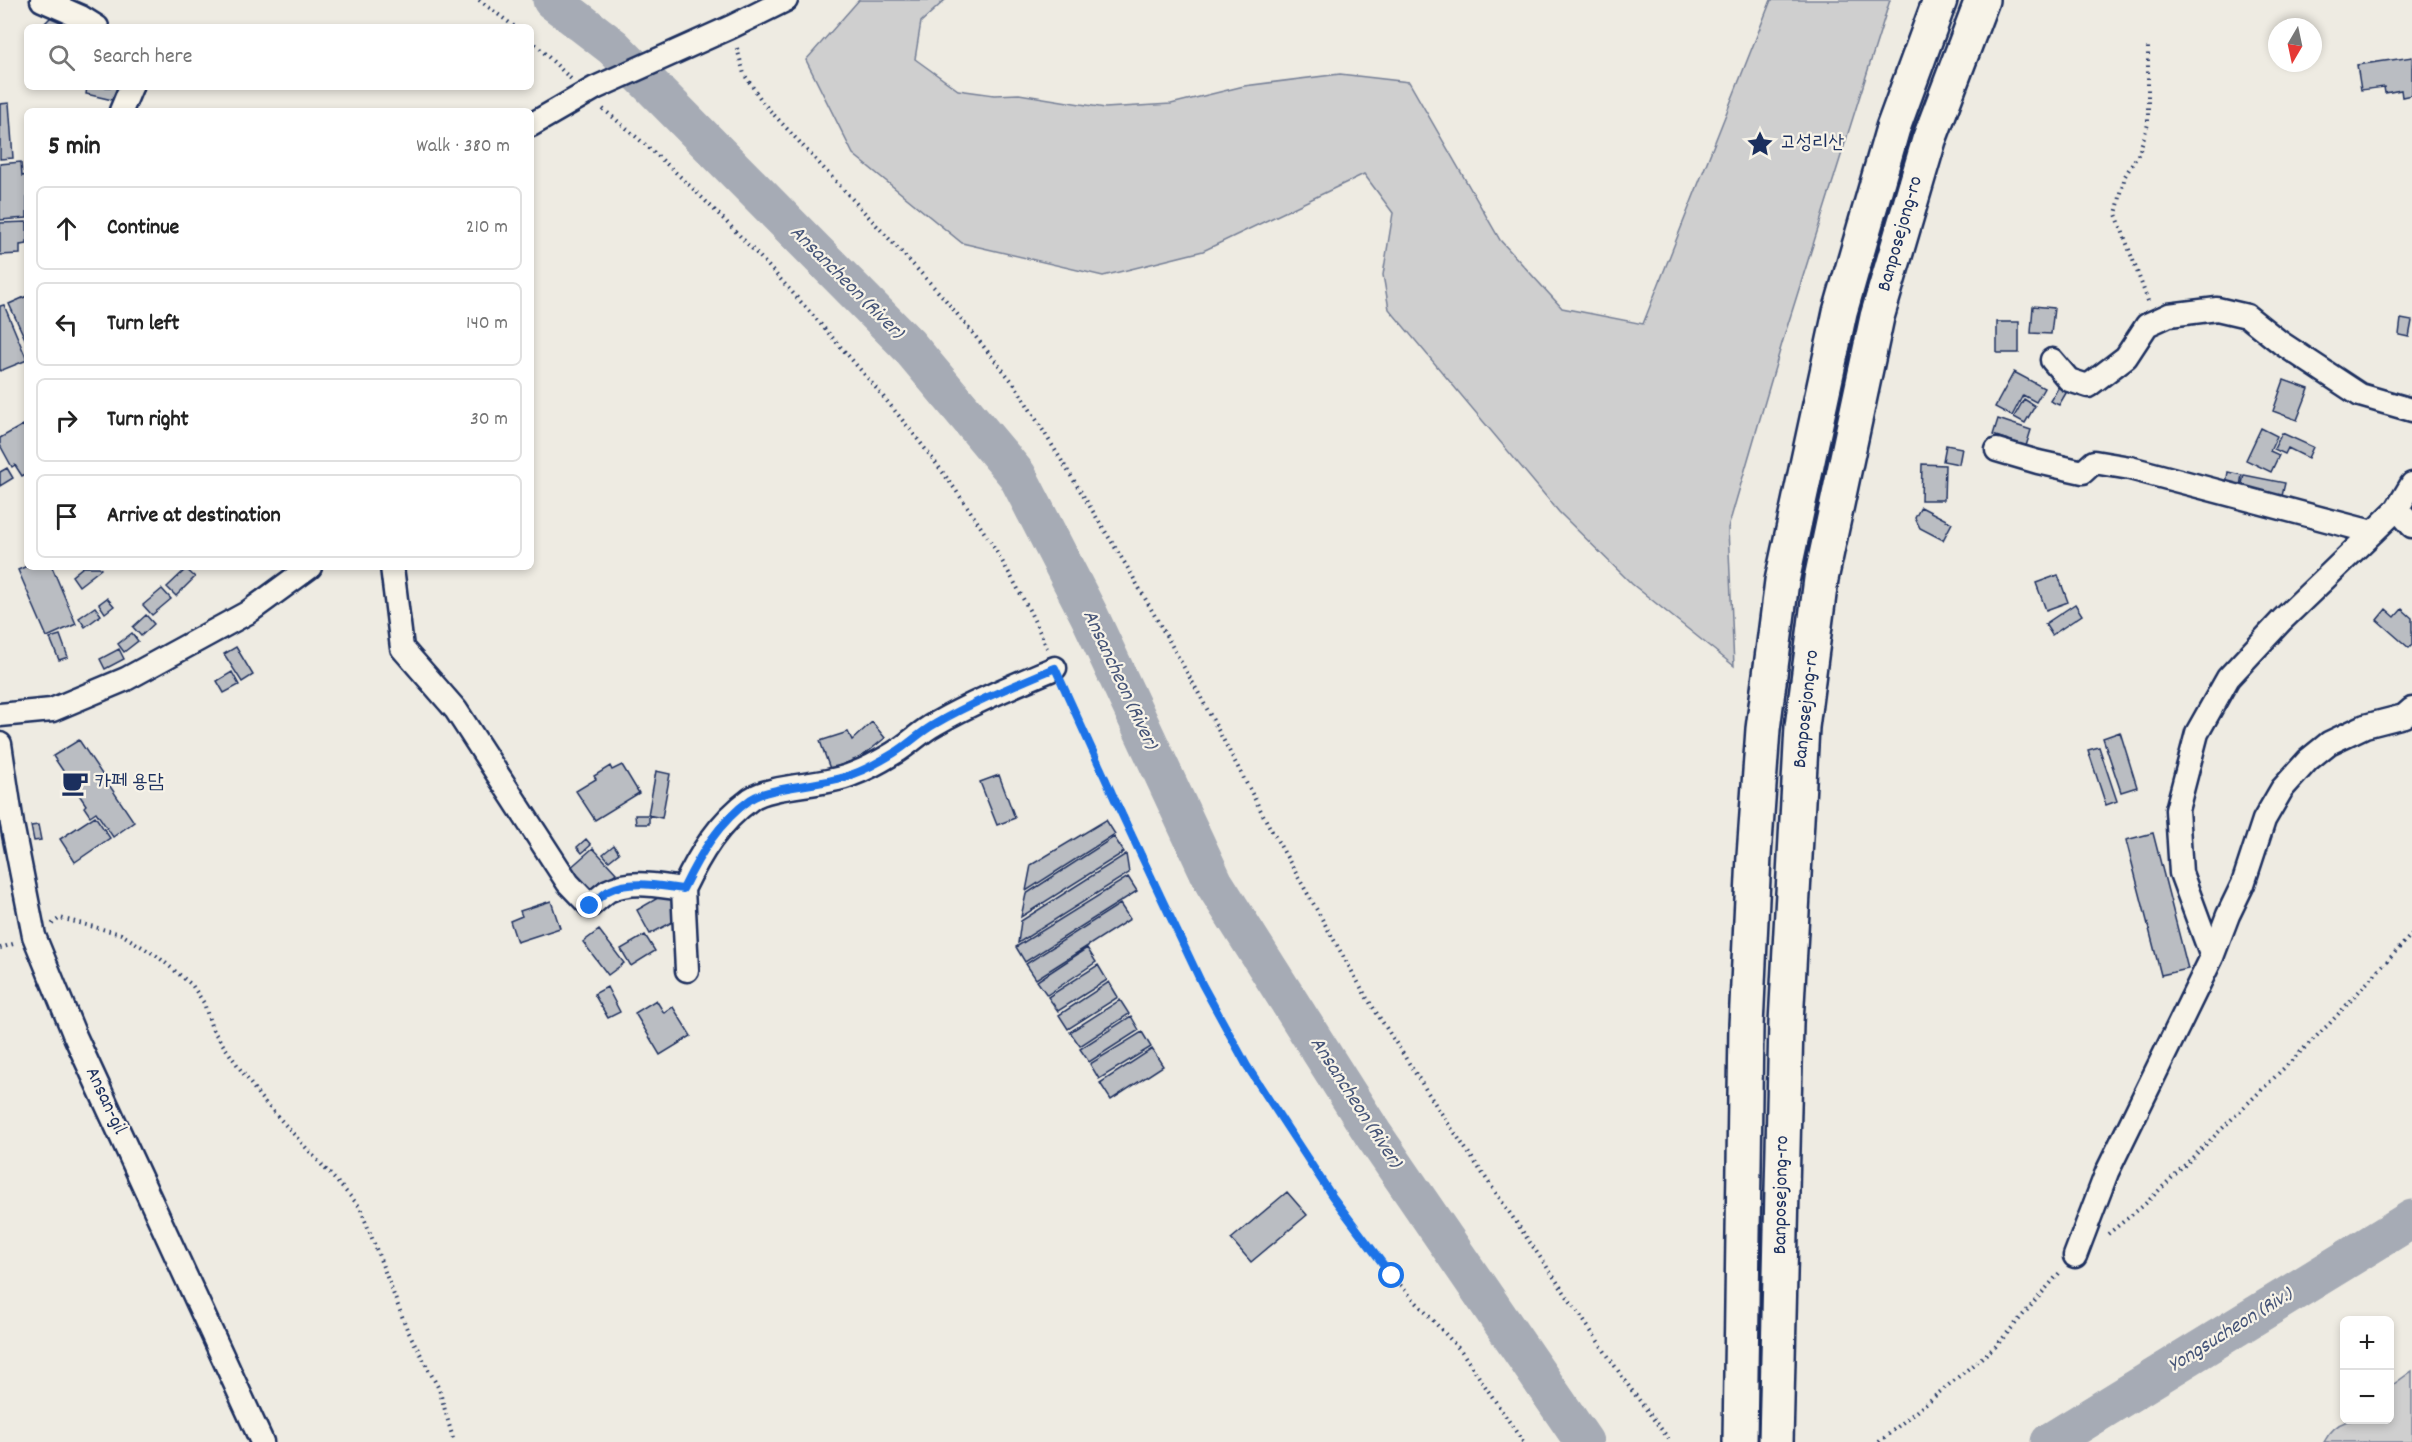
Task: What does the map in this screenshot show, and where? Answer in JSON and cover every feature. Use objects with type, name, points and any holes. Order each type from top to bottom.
[{"type":"highway","name":"Banposejong-ro","points":[[1740,1442],[1746,1026],[1754,856],[1763,729],[1782,581],[1840,312],[1893,128],[1940,0]]},
{"type":"highway","name":"Banposejong-ro","points":[[1776,1442],[1786,1023],[1802,727],[1821,579],[1877,317],[1929,140],[1982,0]]},
{"type":"street","points":[[42,0],[92,24]]},
{"type":"street","points":[[534,123],[590,91],[786,0]]},
{"type":"street","points":[[122,108],[130,90]]},
{"type":"street","points":[[2052,360],[2069,380],[2088,386],[2126,357],[2147,326],[2169,315],[2217,309],[2247,316],[2290,349],[2360,395],[2412,410]]},
{"type":"street","points":[[1997,450],[2083,472],[2094,462],[2130,468],[2372,532]]},
{"type":"street","points":[[2212,957],[2181,873],[2177,810],[2197,732],[2228,678],[2282,620],[2372,532],[2405,518],[2412,484]]},
{"type":"street","points":[[0,715],[52,710],[126,680],[247,613],[306,570]]},
{"type":"street","points":[[392,570],[402,648],[456,710],[568,883],[590,906],[608,891],[625,885],[652,885],[683,889]]},
{"type":"street","points":[[687,970],[683,889],[702,850],[724,822],[753,797],[779,790],[824,784],[852,775],[894,753],[933,724],[1055,668]]},
{"type":"street","points":[[2072,1261],[2108,1172],[2212,957],[2243,884],[2265,820],[2282,789],[2308,760],[2328,743],[2365,726],[2404,716],[2412,709]]},
{"type":"street","name":"Ansan-gil","points":[[0,744],[6,830],[34,936],[75,1036],[262,1442]]},
{"type":"path","points":[[478,0],[511,24]]},
{"type":"path","points":[[726,29],[744,74],[764,104],[944,298],[1016,385],[1129,570],[1198,692],[1268,824],[1367,998],[1439,1110],[1630,1388],[1671,1442]]},
{"type":"path","points":[[534,43],[590,91],[762,258],[921,441],[1003,565],[1030,611],[1115,800],[1202,984],[1247,1066],[1332,1196],[1392,1276],[1462,1352],[1523,1442]]},
{"type":"path","points":[[2148,43],[2148,124],[2139,153],[2125,176],[2116,214],[2139,282],[2156,321]]},
{"type":"path","points":[[0,948],[34,936],[60,918],[121,934],[158,956],[192,985],[204,1003],[212,1029],[260,1097],[360,1207],[407,1329],[439,1389],[454,1442]]},
{"type":"path","points":[[2106,1235],[2144,1205],[2330,1023],[2412,934]]},
{"type":"path","points":[[1879,1442],[1996,1346],[2072,1261]]},
{"type":"shaded area","points":[[859,0],[945,0],[921,22],[915,59],[958,90],[994,95],[1019,94],[1105,108],[1171,104],[1244,86],[1340,74],[1409,82],[1500,240],[1562,308],[1643,324],[1771,0],[1890,0],[1783,340],[1728,528],[1734,666],[1632,584],[1559,512],[1389,309],[1383,275],[1393,213],[1364,174],[1203,251],[1103,276],[962,243],[853,154],[806,60]]},
{"type":"shaded area","points":[[2412,1371],[2412,1442],[2324,1442],[2340,1424],[2394,1424],[2394,1384]]},
{"type":"building","points":[[55,13],[66,24],[44,24]]},
{"type":"building","points":[[2412,57],[2412,95],[2402,97],[2401,90],[2385,93],[2384,87],[2361,90],[2357,65]]},
{"type":"building","points":[[87,90],[119,90],[117,101],[86,94]]},
{"type":"building","points":[[9,103],[13,158],[0,159],[0,104]]},
{"type":"building","points":[[21,162],[22,176],[24,176],[24,218],[0,220],[0,164]]},
{"type":"building","points":[[24,222],[24,244],[20,245],[20,254],[0,255],[0,223]]},
{"type":"building","points":[[24,297],[24,336],[9,304]]},
{"type":"building","points":[[4,305],[24,353],[24,361],[0,371],[0,306]]},
{"type":"building","points":[[2033,306],[2054,308],[2051,334],[2031,333]]},
{"type":"building","points":[[2401,319],[2412,321],[2409,337],[2399,335]]},
{"type":"building","points":[[1997,322],[2019,322],[2019,353],[1997,353]]},
{"type":"building","points":[[2014,372],[2044,388],[2036,402],[2023,395],[2012,416],[1995,407]]},
{"type":"building","points":[[2284,380],[2309,389],[2297,420],[2273,411]]},
{"type":"building","points":[[2061,383],[2069,388],[2059,405],[2050,401]]},
{"type":"building","points":[[2024,399],[2035,406],[2025,423],[2014,417]]},
{"type":"building","points":[[1998,419],[2031,430],[2026,446],[1993,435]]},
{"type":"building","points":[[23,425],[24,475],[22,476],[15,465],[12,467],[0,445],[0,438]]},
{"type":"building","points":[[2261,428],[2277,436],[2270,451],[2279,455],[2271,472],[2246,460]]},
{"type":"building","points":[[2282,433],[2313,447],[2308,458],[2288,448],[2285,454],[2274,449]]},
{"type":"building","points":[[1946,445],[1962,448],[1959,464],[1943,461]]},
{"type":"building","points":[[1922,464],[1945,465],[1944,500],[1921,500]]},
{"type":"building","points":[[7,468],[13,478],[0,486],[0,472]]},
{"type":"building","points":[[2228,472],[2242,475],[2240,486],[2226,484]]},
{"type":"building","points":[[2244,475],[2285,483],[2282,496],[2241,488]]},
{"type":"building","points":[[1921,507],[1952,523],[1943,540],[1920,528],[1915,518]]},
{"type":"building","points":[[24,567],[24,570],[53,570],[76,624],[47,637],[18,570]]},
{"type":"building","points":[[79,570],[100,570],[79,586],[72,576]]},
{"type":"building","points":[[185,570],[195,577],[176,596],[167,587]]},
{"type":"building","points":[[2058,575],[2068,602],[2046,610],[2036,583]]},
{"type":"building","points":[[162,589],[171,599],[152,615],[143,605]]},
{"type":"building","points":[[107,598],[114,606],[105,613],[99,604]]},
{"type":"building","points":[[2075,604],[2082,615],[2052,635],[2045,624]]},
{"type":"building","points":[[95,607],[101,615],[85,627],[79,618]]},
{"type":"building","points":[[2386,609],[2395,617],[2402,609],[2412,618],[2412,645],[2409,648],[2377,620]]},
{"type":"building","points":[[146,615],[154,624],[141,636],[133,627]]},
{"type":"building","points":[[132,633],[138,641],[124,652],[118,644]]},
{"type":"building","points":[[60,635],[68,657],[59,660],[50,638]]},
{"type":"building","points":[[236,647],[253,675],[242,682],[224,654]]},
{"type":"building","points":[[119,649],[124,659],[105,669],[100,659]]},
{"type":"building","points":[[232,672],[239,685],[224,693],[217,681]]},
{"type":"building","points":[[872,722],[885,738],[860,758],[830,769],[820,741],[848,732],[852,740]]},
{"type":"building","points":[[2120,732],[2137,787],[2121,792],[2103,738]]},
{"type":"building","points":[[79,740],[134,822],[113,837],[96,812],[90,816],[84,807],[86,805],[53,756]]},
{"type":"building","points":[[2099,747],[2117,801],[2106,805],[2088,750]]},
{"type":"building","points":[[622,765],[639,793],[595,820],[576,791],[596,779],[594,776],[610,766],[612,770]]},
{"type":"building","points":[[656,771],[670,774],[662,818],[648,815]]},
{"type":"building","points":[[999,775],[1015,818],[997,825],[980,782]]},
{"type":"building","points":[[635,815],[649,815],[649,824],[636,824]]},
{"type":"building","points":[[95,816],[110,838],[75,862],[60,839]]},
{"type":"building","points":[[1106,820],[1115,834],[1026,891],[1031,865]]},
{"type":"building","points":[[38,825],[41,840],[34,841],[31,826]]},
{"type":"building","points":[[2153,833],[2188,969],[2161,975],[2126,840]]},
{"type":"building","points":[[1114,837],[1124,852],[1021,917],[1026,894]]},
{"type":"building","points":[[586,839],[591,845],[582,853],[577,847]]},
{"type":"building","points":[[614,845],[619,853],[609,861],[603,854]]},
{"type":"building","points":[[593,848],[616,873],[603,884],[600,881],[589,891],[569,869]]},
{"type":"building","points":[[1126,854],[1129,873],[1018,943],[1021,921]]},
{"type":"building","points":[[1128,877],[1137,891],[1025,962],[1016,947]]},
{"type":"building","points":[[668,892],[682,917],[650,934],[637,910]]},
{"type":"building","points":[[551,901],[560,928],[517,942],[510,921],[522,916],[520,911]]},
{"type":"building","points":[[1120,904],[1130,919],[1036,979],[1026,964]]},
{"type":"building","points":[[599,930],[624,963],[608,975],[583,942]]},
{"type":"building","points":[[645,935],[655,951],[631,966],[621,949]]},
{"type":"building","points":[[1087,948],[1096,962],[1047,995],[1037,981]]},
{"type":"building","points":[[1098,965],[1107,980],[1058,1011],[1048,997]]},
{"type":"building","points":[[1109,982],[1118,997],[1068,1029],[1059,1015]]},
{"type":"building","points":[[607,987],[620,1012],[608,1018],[594,994]]},
{"type":"building","points":[[656,1000],[664,1013],[673,1007],[691,1036],[660,1055],[635,1013]]},
{"type":"building","points":[[1120,1000],[1129,1014],[1080,1046],[1070,1032]]},
{"type":"building","points":[[1131,1016],[1139,1030],[1089,1062],[1080,1049]]},
{"type":"building","points":[[1142,1032],[1151,1047],[1099,1079],[1090,1064]]},
{"type":"building","points":[[1152,1049],[1163,1066],[1111,1100],[1100,1083]]},
{"type":"building","points":[[1287,1192],[1307,1215],[1251,1262],[1231,1239]]},
{"type":"waterway","name":"Ansancheon (River)","points":[[552,0],[613,47],[908,345],[1017,475],[1089,615],[1214,883],[1373,1134],[1584,1442]]},
{"type":"waterway","name":"Yongsucheon (Riv.)","points":[[2050,1442],[2412,1219]]},
{"type":"place","name":"고성리산","points":[[1760,144]]},
{"type":"place","name":"카페 용담","points":[[75,783]]},
{"type":"route","points":[[590,906],[608,891],[625,885],[652,885],[683,889],[702,850],[724,822],[753,797],[779,790],[824,784],[852,775],[894,753],[933,724],[1055,668],[1202,984],[1247,1066],[1332,1196],[1392,1276]]}]
